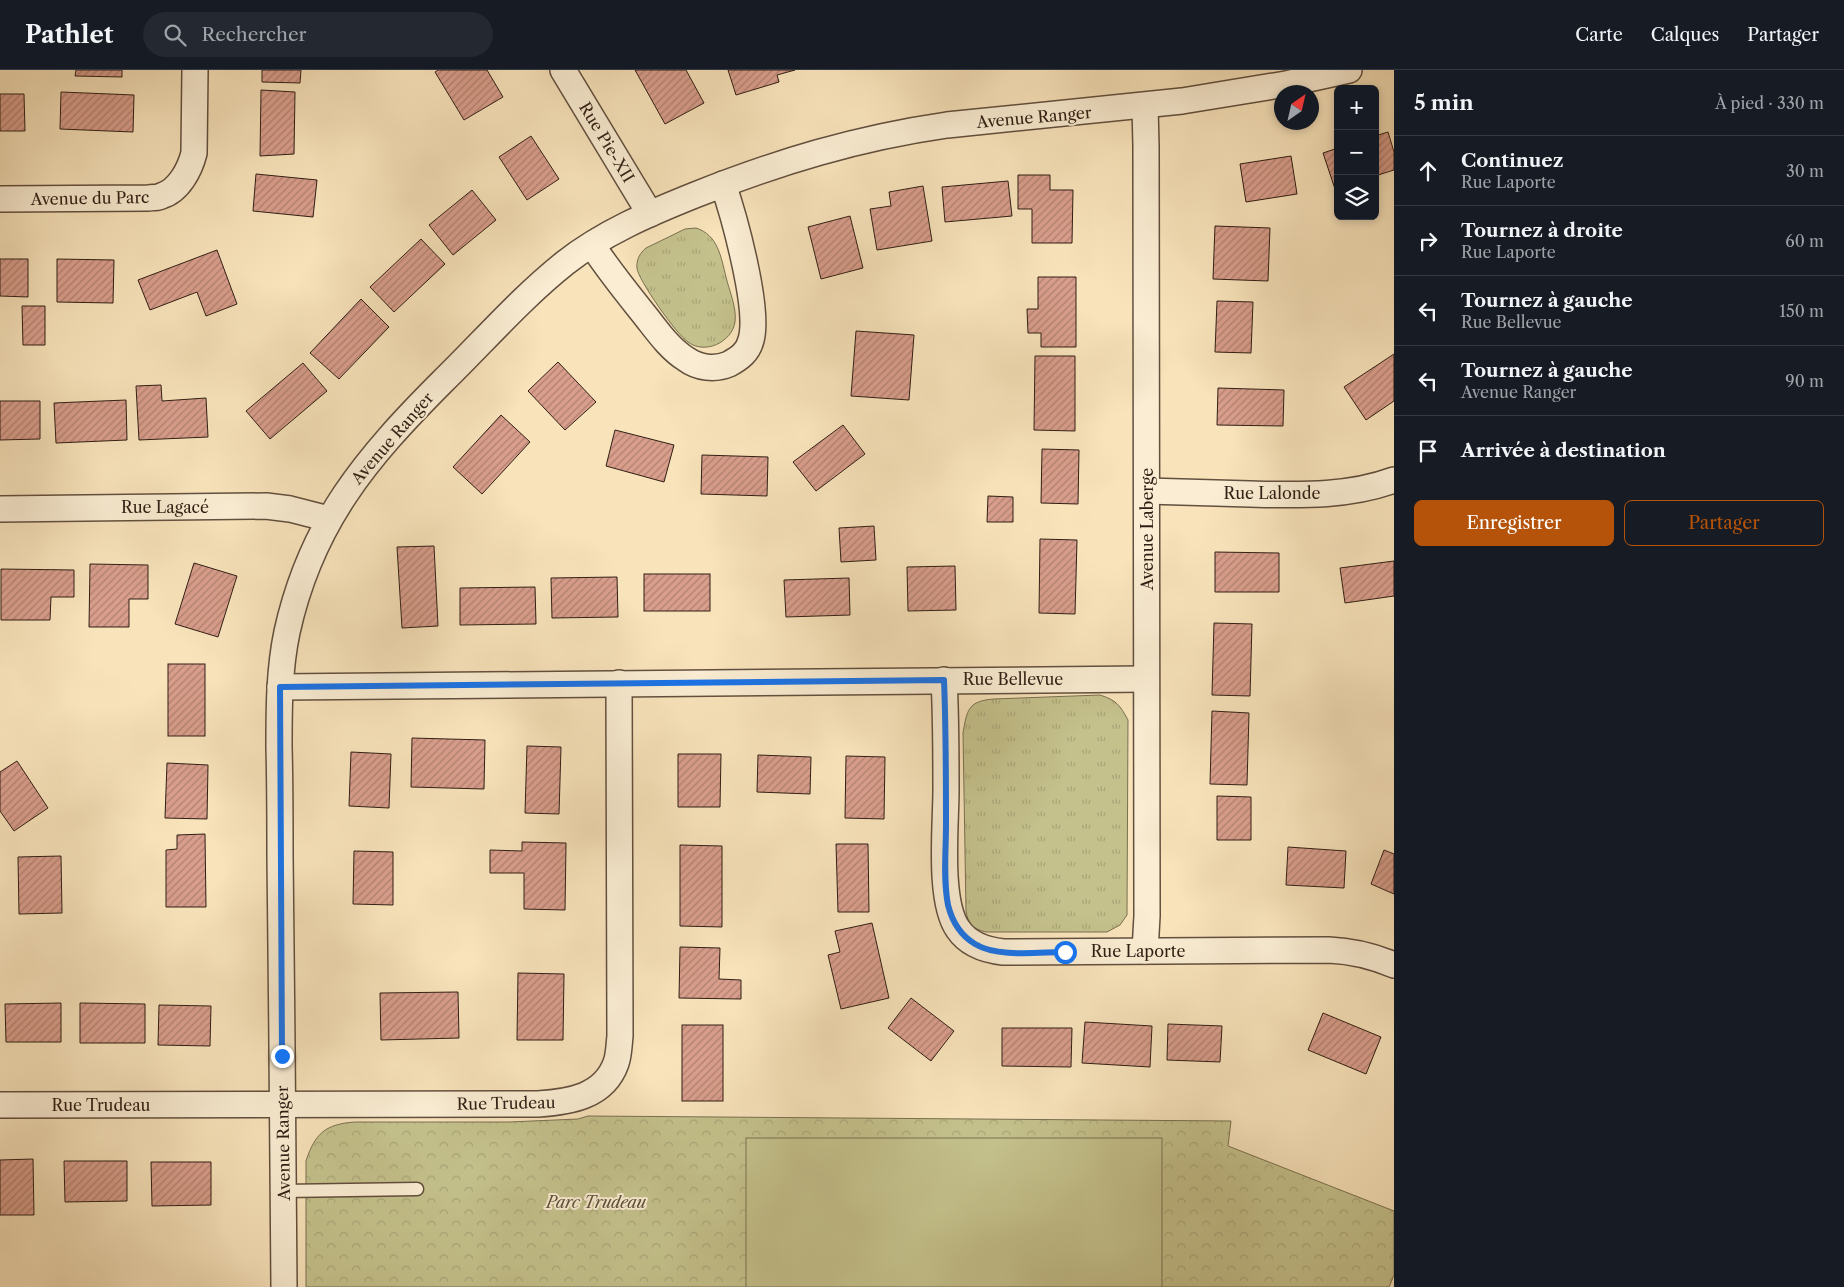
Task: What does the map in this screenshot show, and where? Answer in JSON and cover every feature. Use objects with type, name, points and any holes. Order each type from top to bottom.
[{"type":"street","name":"Avenue du Parc","points":[[0,199],[149,198],[161,196],[170,191],[185,175],[194,153],[195,70]]},
{"type":"street","name":"Rue Pie-XII","points":[[563,70],[650,214]]},
{"type":"street","name":"Avenue Ranger","points":[[284,1287],[280,687],[287,632],[300,583],[329,519],[364,466],[423,401],[528,296],[566,263],[592,245],[650,214],[723,184],[839,146],[914,130],[954,124],[1145,106],[1248,91],[1349,70]]},
{"type":"street","name":"Avenue Laberge","points":[[1145,106],[1147,491],[1147,916],[1145,951]]},
{"type":"street","points":[[592,245],[628,294],[672,348],[697,365],[713,368],[727,365],[740,358],[747,349],[752,338],[753,324],[752,307],[734,219],[723,184]]},
{"type":"street","name":"Rue Lalonde","points":[[1147,491],[1282,495],[1334,494],[1362,490],[1394,480]]},
{"type":"street","name":"Rue Lagacé","points":[[0,509],[266,506],[290,508],[329,519]]},
{"type":"street","name":"Rue Bellevue","points":[[280,687],[1146,678]]},
{"type":"street","name":"Rue Laporte","points":[[944,680],[946,890],[948,905],[958,929],[966,938],[977,945],[988,950],[1003,952],[1329,950],[1359,953],[1394,965]]},
{"type":"street","name":"Rue Trudeau","points":[[0,1105],[538,1104],[558,1102],[588,1095],[610,1075],[616,1062],[621,1020],[619,683]]},
{"type":"lane","points":[[284,1191],[418,1190]]},
{"type":"green space","points":[[696,228],[703,231],[714,241],[722,262],[735,311],[735,322],[729,335],[723,341],[710,347],[695,346],[683,337],[667,319],[651,295],[637,268],[639,257],[646,248],[685,229]]},
{"type":"green space","points":[[1100,695],[1117,704],[1128,720],[1127,915],[1120,925],[1107,932],[986,932],[978,929],[970,923],[966,911],[963,733],[970,708],[979,702],[994,699]]},
{"type":"green space","name":"Parc Trudeau","points":[[588,1116],[1231,1121],[1228,1146],[1394,1211],[1394,1275],[1389,1287],[306,1287],[306,1161],[313,1143],[329,1128],[355,1122],[509,1122],[578,1119]]},
{"type":"green space","points":[[746,1138],[1162,1138],[1162,1287],[746,1287]]},
{"type":"building","points":[[76,70],[122,70],[122,77],[75,76]]},
{"type":"building","points":[[262,70],[301,70],[300,83],[262,82]]},
{"type":"building","points":[[438,70],[487,70],[503,97],[464,120],[435,72]]},
{"type":"building","points":[[635,70],[686,70],[704,103],[665,124]]},
{"type":"building","points":[[728,70],[795,70],[777,75],[779,82],[736,95]]},
{"type":"building","points":[[261,90],[295,92],[294,154],[260,156]]},
{"type":"building","points":[[61,92],[134,95],[133,132],[60,129]]},
{"type":"building","points":[[0,94],[24,94],[25,131],[0,131]]},
{"type":"building","points":[[1388,132],[1394,152],[1394,170],[1379,175],[1379,135]]},
{"type":"building","points":[[531,136],[559,179],[527,200],[499,157]]},
{"type":"building","points":[[1334,149],[1334,186],[1323,153]]},
{"type":"building","points":[[1291,156],[1297,194],[1246,202],[1240,164]]},
{"type":"building","points":[[256,174],[317,180],[313,217],[253,211]]},
{"type":"building","points":[[1018,175],[1050,175],[1050,190],[1073,190],[1072,243],[1032,243],[1032,209],[1018,209]]},
{"type":"building","points":[[1008,181],[1012,216],[945,222],[942,187]]},
{"type":"building","points":[[923,186],[932,241],[877,250],[870,209],[891,206],[889,192]]},
{"type":"building","points":[[472,190],[496,220],[453,255],[429,225]]},
{"type":"building","points":[[850,216],[863,268],[821,279],[808,227]]},
{"type":"building","points":[[1215,226],[1270,228],[1268,281],[1213,279]]},
{"type":"building","points":[[421,239],[445,264],[394,312],[370,287]]},
{"type":"building","points":[[217,250],[237,304],[206,316],[197,292],[150,310],[138,280]]},
{"type":"building","points":[[0,259],[28,259],[28,297],[0,296]]},
{"type":"building","points":[[57,259],[114,260],[113,303],[57,302]]},
{"type":"building","points":[[1038,277],[1076,277],[1076,347],[1041,347],[1041,333],[1028,333],[1027,309],[1038,309]]},
{"type":"building","points":[[361,299],[389,327],[339,379],[310,353]]},
{"type":"building","points":[[1217,301],[1253,302],[1251,353],[1215,352]]},
{"type":"building","points":[[22,306],[45,306],[45,345],[23,345]]},
{"type":"building","points":[[856,331],[914,335],[909,400],[851,396]]},
{"type":"building","points":[[1394,354],[1394,401],[1366,420],[1344,387]]},
{"type":"building","points":[[1035,356],[1075,356],[1075,431],[1034,430]]},
{"type":"building","points":[[558,362],[596,402],[565,430],[528,391]]},
{"type":"building","points":[[303,363],[327,391],[270,439],[246,411]]},
{"type":"building","points":[[161,385],[162,401],[206,398],[208,437],[139,440],[136,386]]},
{"type":"building","points":[[1218,388],[1284,390],[1283,426],[1217,425]]},
{"type":"building","points":[[126,400],[127,440],[56,443],[54,403]]},
{"type":"building","points":[[0,401],[40,401],[40,439],[0,440]]},
{"type":"building","points":[[501,415],[530,442],[482,494],[453,467]]},
{"type":"building","points":[[843,425],[865,454],[816,491],[793,462]]},
{"type":"building","points":[[615,430],[674,445],[664,482],[606,466]]},
{"type":"building","points":[[1042,449],[1079,450],[1078,504],[1041,503]]},
{"type":"building","points":[[702,455],[768,457],[767,496],[701,494]]},
{"type":"building","points":[[988,496],[1013,497],[1013,522],[987,522]]},
{"type":"building","points":[[874,526],[876,560],[841,562],[839,528]]},
{"type":"building","points":[[1040,539],[1077,540],[1075,614],[1039,613]]},
{"type":"building","points":[[434,546],[438,626],[402,628],[397,547]]},
{"type":"building","points":[[1215,552],[1279,553],[1279,592],[1215,592]]},
{"type":"building","points":[[1394,561],[1394,596],[1345,603],[1340,568]]},
{"type":"building","points":[[194,563],[237,576],[218,637],[175,624]]},
{"type":"building","points":[[90,564],[148,565],[148,599],[129,599],[129,627],[89,627]]},
{"type":"building","points":[[955,566],[956,610],[908,611],[907,567]]},
{"type":"building","points":[[1,569],[74,570],[74,597],[51,597],[50,620],[1,620]]},
{"type":"building","points":[[644,574],[710,574],[710,611],[644,611]]},
{"type":"building","points":[[617,577],[618,617],[552,618],[551,578]]},
{"type":"building","points":[[849,578],[850,615],[786,617],[784,580]]},
{"type":"building","points":[[535,587],[536,624],[460,625],[460,588]]},
{"type":"building","points":[[1214,623],[1252,624],[1250,696],[1212,695]]},
{"type":"building","points":[[168,664],[205,664],[205,736],[168,736]]},
{"type":"building","points":[[1212,711],[1249,713],[1247,785],[1210,784]]},
{"type":"building","points":[[412,738],[485,740],[484,789],[411,787]]},
{"type":"building","points":[[527,746],[561,747],[559,814],[525,813]]},
{"type":"building","points":[[351,752],[391,754],[389,808],[349,806]]},
{"type":"building","points":[[678,754],[721,754],[720,807],[678,807]]},
{"type":"building","points":[[758,755],[811,757],[810,794],[757,792]]},
{"type":"building","points":[[846,756],[885,757],[884,819],[845,818]]},
{"type":"building","points":[[17,761],[48,808],[14,831],[0,811],[0,772]]},
{"type":"building","points":[[167,763],[208,765],[207,819],[165,818]]},
{"type":"building","points":[[1217,796],[1251,797],[1251,840],[1217,840]]},
{"type":"building","points":[[205,834],[206,907],[166,907],[166,850],[177,849],[177,835]]},
{"type":"building","points":[[522,842],[566,843],[565,910],[524,909],[524,873],[490,873],[490,850],[522,851]]},
{"type":"building","points":[[836,844],[868,844],[869,912],[838,912]]},
{"type":"building","points":[[680,845],[722,846],[722,927],[680,926]]},
{"type":"building","points":[[1288,847],[1346,851],[1344,888],[1286,885]]},
{"type":"building","points":[[1384,850],[1394,854],[1394,894],[1371,884]]},
{"type":"building","points":[[354,851],[393,852],[393,905],[353,904]]},
{"type":"building","points":[[61,856],[62,913],[19,914],[18,857]]},
{"type":"building","points":[[872,923],[889,998],[841,1009],[828,955],[840,952],[835,931]]},
{"type":"building","points":[[680,947],[720,948],[719,979],[741,980],[741,999],[679,998]]},
{"type":"building","points":[[518,973],[564,974],[563,1040],[517,1040]]},
{"type":"building","points":[[458,992],[459,1038],[381,1040],[380,993]]},
{"type":"building","points":[[911,998],[954,1031],[931,1061],[888,1028]]},
{"type":"building","points":[[61,1003],[61,1042],[6,1042],[5,1004]]},
{"type":"building","points":[[80,1003],[145,1004],[145,1043],[80,1043]]},
{"type":"building","points":[[159,1005],[211,1006],[210,1046],[158,1045]]},
{"type":"building","points":[[1323,1013],[1381,1037],[1366,1074],[1308,1050]]},
{"type":"building","points":[[1085,1022],[1152,1026],[1150,1067],[1082,1063]]},
{"type":"building","points":[[1168,1024],[1222,1026],[1220,1062],[1167,1060]]},
{"type":"building","points":[[682,1025],[723,1025],[723,1101],[682,1101]]},
{"type":"building","points":[[1002,1028],[1072,1028],[1071,1067],[1002,1066]]},
{"type":"building","points":[[33,1159],[34,1215],[0,1215],[0,1160]]},
{"type":"building","points":[[64,1161],[127,1161],[127,1201],[65,1202]]},
{"type":"building","points":[[151,1162],[211,1162],[211,1205],[152,1206]]},
{"type":"route","points":[[282,1056],[280,687],[944,680],[946,722],[946,890],[952,917],[958,929],[966,938],[988,950],[1003,952],[1065,952]]}]
